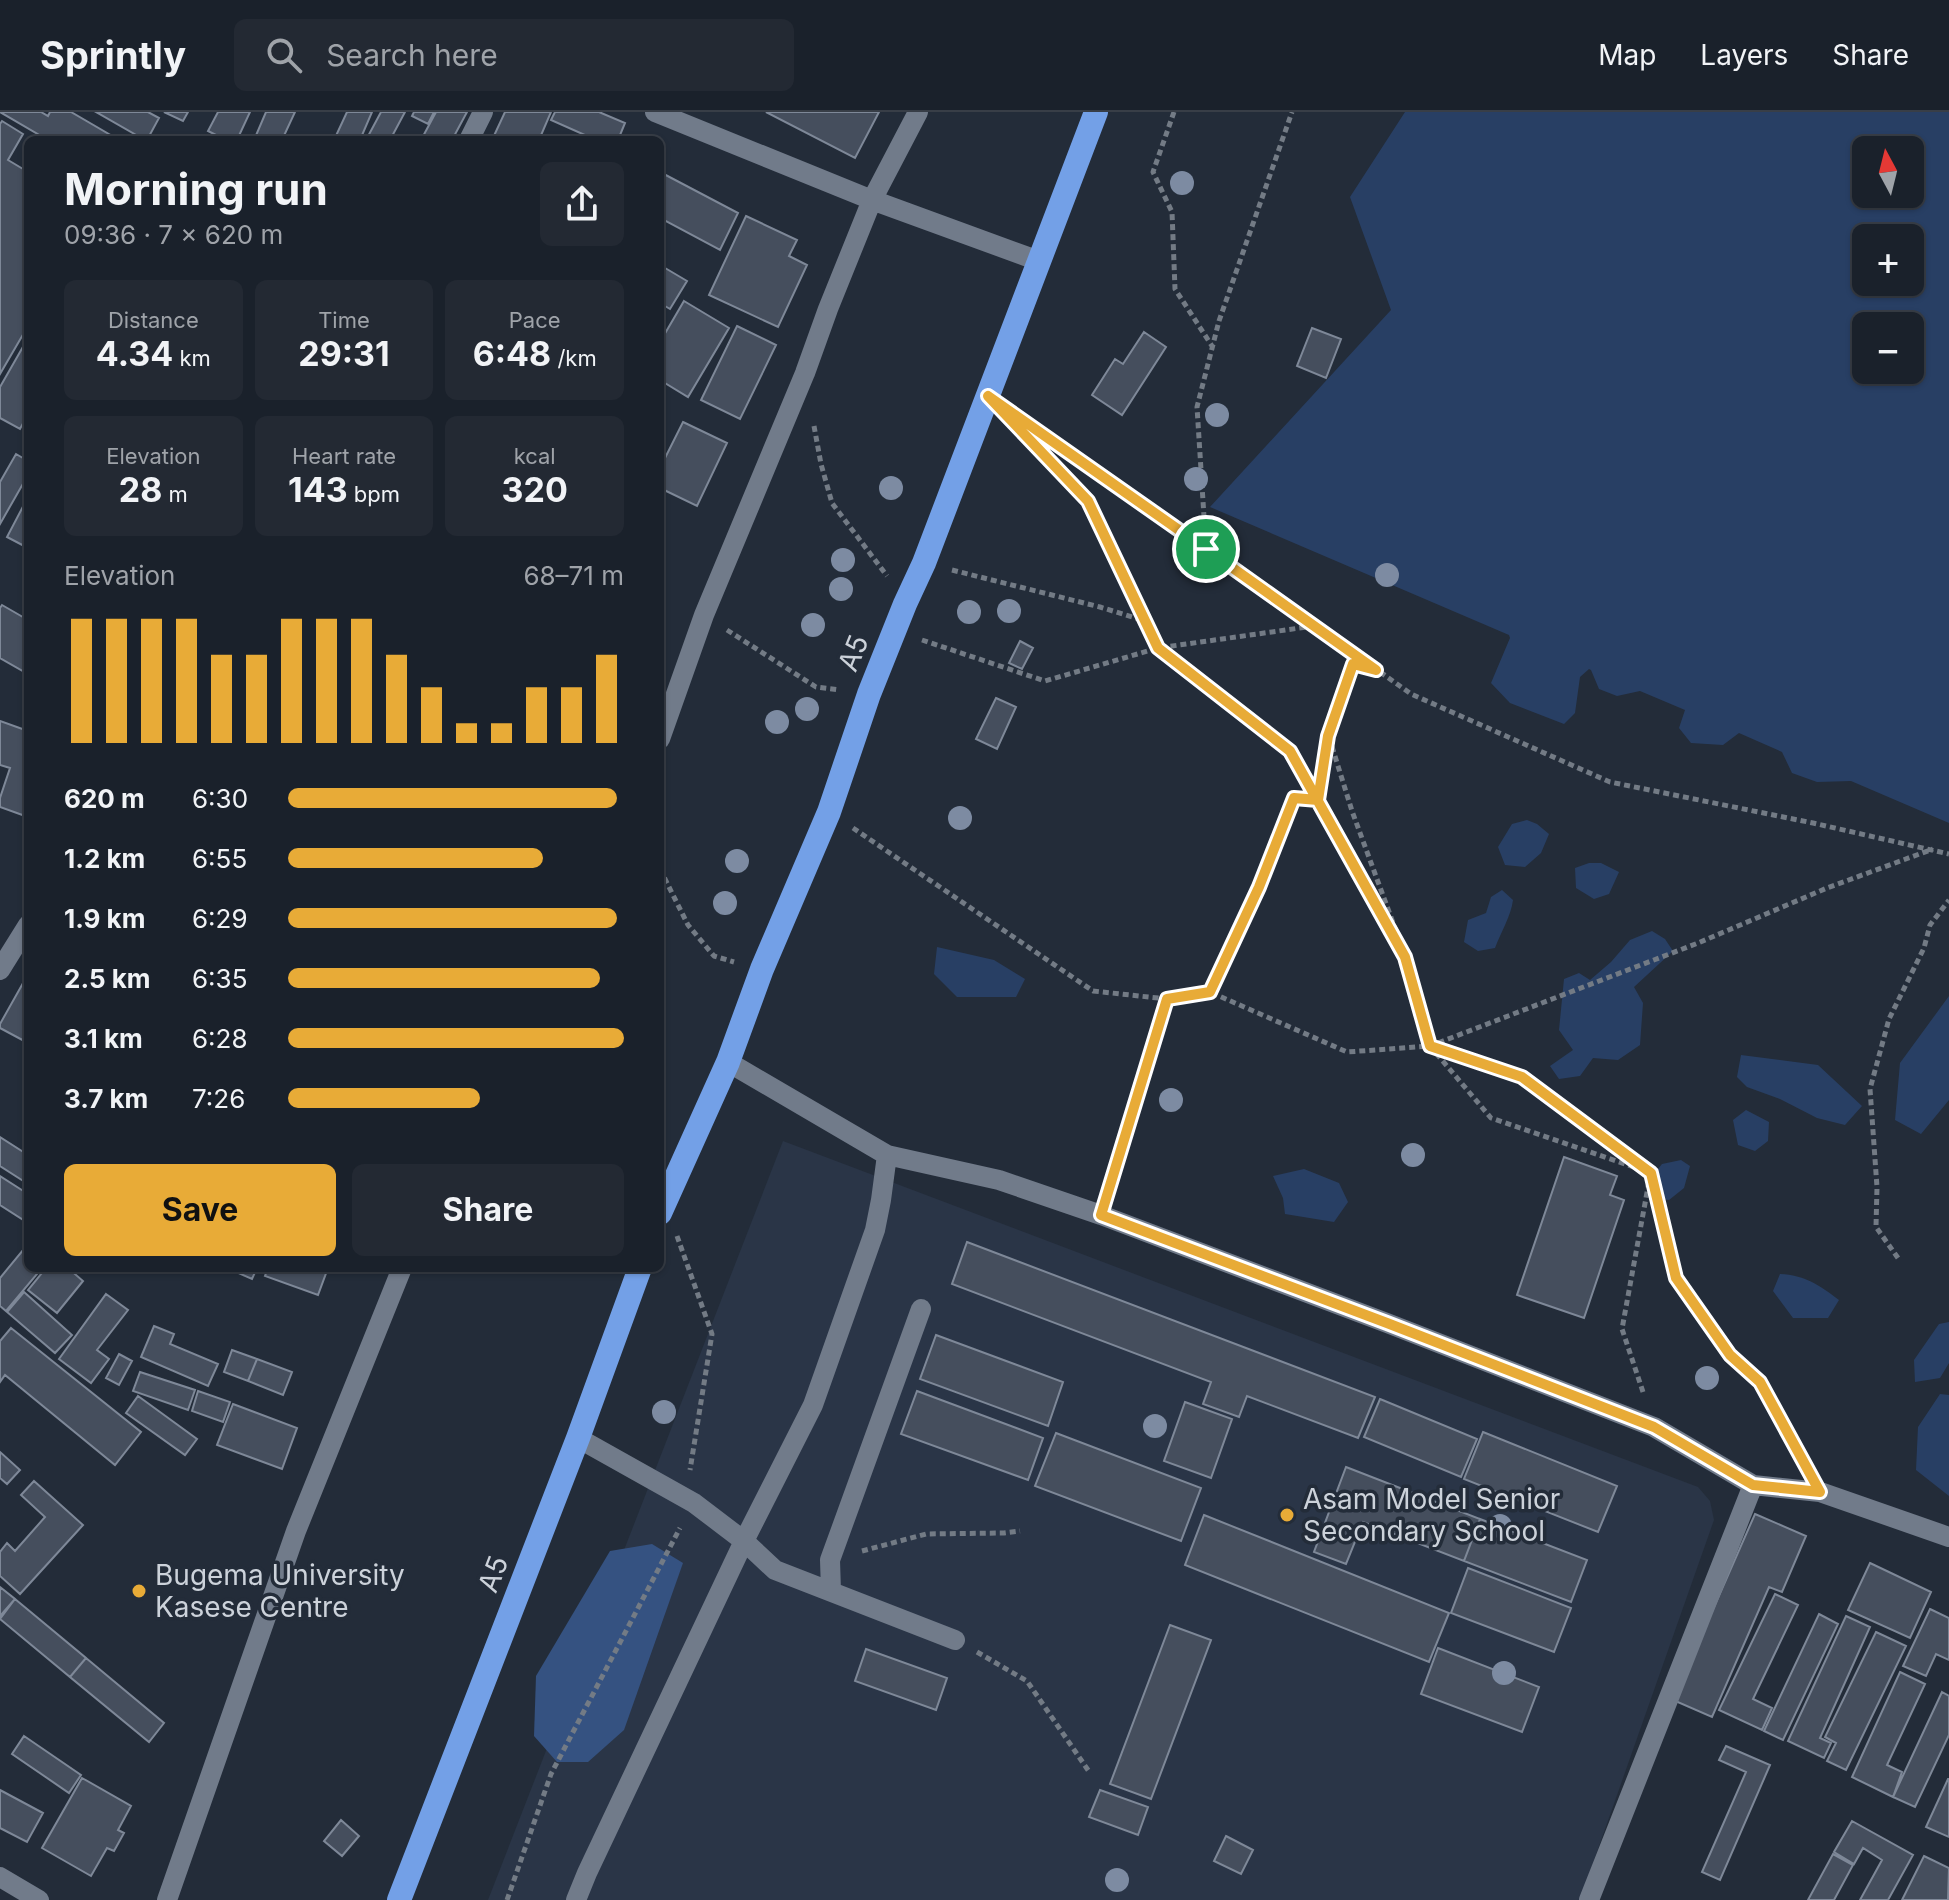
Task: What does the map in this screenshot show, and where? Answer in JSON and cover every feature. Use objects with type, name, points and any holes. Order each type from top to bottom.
[{"type":"highway","name":"A5","points":[[664,1203],[728,1062],[762,969],[829,812],[869,694],[924,563],[1096,112]]},
{"type":"highway","name":"A5","points":[[399,1900],[578,1438],[639,1272]]},
{"type":"street","points":[[471,136],[483,112]]},
{"type":"street","points":[[655,112],[872,200],[1039,261]]},
{"type":"street","points":[[664,728],[704,615],[805,373],[872,200],[918,112]]},
{"type":"street","points":[[0,970],[24,931]]},
{"type":"street","points":[[728,1062],[887,1155],[999,1180],[1101,1215],[1387,1323],[1654,1427],[1753,1485],[1820,1492],[1949,1537]]},
{"type":"street","points":[[576,1900],[744,1541],[813,1405],[875,1230],[887,1155]]},
{"type":"street","points":[[167,1900],[296,1531],[400,1272]]},
{"type":"street","points":[[831,1591],[830,1560],[921,1309]]},
{"type":"street","points":[[578,1438],[694,1503],[744,1541],[775,1570],[955,1640]]},
{"type":"street","points":[[1589,1900],[1753,1485]]},
{"type":"street","points":[[0,1877],[39,1900]]},
{"type":"path","points":[[1174,112],[1153,172],[1172,212],[1175,289],[1212,347]]},
{"type":"path","points":[[1206,549],[1197,407],[1219,321],[1292,112]]},
{"type":"path","points":[[805,373],[821,464],[832,503],[905,604]]},
{"type":"path","points":[[988,396],[1411,694],[1610,782],[1949,854]]},
{"type":"path","points":[[988,396],[1088,501],[1158,648],[1290,751],[1405,957]]},
{"type":"path","points":[[924,563],[1145,621]]},
{"type":"path","points":[[704,615],[816,687],[869,694]]},
{"type":"path","points":[[894,631],[1045,681],[1158,648],[1314,626]]},
{"type":"path","points":[[1318,800],[1328,736],[1353,664],[1376,670]]},
{"type":"path","points":[[1328,736],[1405,957],[1430,1046],[1491,1118],[1651,1173]]},
{"type":"path","points":[[1210,992],[1259,887],[1294,798],[1318,800]]},
{"type":"path","points":[[829,812],[1093,991],[1167,999],[1210,992],[1347,1052],[1430,1046],[1933,849]]},
{"type":"path","points":[[664,877],[688,925],[714,956],[762,969]]},
{"type":"path","points":[[1898,1258],[1876,1227],[1877,1187],[1870,1089],[1889,1019],[1924,948],[1930,925],[1949,900]]},
{"type":"path","points":[[1101,1215],[1167,999]]},
{"type":"path","points":[[1430,1046],[1522,1077],[1651,1173],[1676,1278],[1730,1355],[1760,1382],[1820,1492]]},
{"type":"path","points":[[1651,1173],[1622,1329],[1654,1427]]},
{"type":"path","points":[[507,1900],[551,1774],[694,1503],[690,1472],[712,1334],[664,1212]]},
{"type":"path","points":[[830,1560],[926,1534],[1020,1531]]},
{"type":"path","points":[[955,1640],[1027,1681],[1090,1773]]},
{"type":"shaded area","points":[[1405,112],[1949,112],[1949,823],[1851,781],[1817,782],[1792,773],[1782,752],[1739,733],[1723,745],[1691,743],[1679,728],[1685,710],[1640,691],[1617,696],[1599,689],[1589,669],[1580,677],[1575,713],[1564,724],[1510,703],[1491,683],[1509,635],[1210,507],[1391,310],[1350,197]]},
{"type":"shaded area","points":[[1527,820],[1549,834],[1541,853],[1525,867],[1505,865],[1498,847],[1512,824]]},
{"type":"shaded area","points":[[1601,863],[1619,872],[1609,894],[1594,899],[1576,888],[1575,868]]},
{"type":"shaded area","points":[[1502,890],[1513,900],[1508,918],[1495,948],[1478,951],[1464,942],[1468,920],[1486,913],[1491,897]]},
{"type":"shaded area","points":[[1652,931],[1665,939],[1673,951],[1634,987],[1643,1003],[1640,1045],[1618,1060],[1593,1058],[1580,1076],[1559,1079],[1550,1066],[1573,1050],[1559,1030],[1564,979],[1579,973],[1590,980],[1630,940]]},
{"type":"shaded area","points":[[937,947],[994,960],[1025,979],[1016,997],[957,997],[934,974]]},
{"type":"shaded area","points":[[1949,996],[1949,1100],[1921,1134],[1895,1120],[1900,1063]]},
{"type":"shaded area","points":[[1741,1055],[1818,1065],[1862,1106],[1845,1125],[1817,1118],[1747,1087],[1737,1077]]},
{"type":"shaded area","points":[[1746,1110],[1769,1122],[1768,1141],[1755,1151],[1738,1145],[1733,1120]]},
{"type":"shaded area","points":[[783,1141],[1698,1487],[1710,1501],[1714,1520],[1580,1900],[488,1900]]},
{"type":"shaded area","points":[[1681,1160],[1690,1166],[1684,1188],[1669,1200],[1653,1198],[1650,1179],[1662,1164]]},
{"type":"shaded area","points":[[1304,1169],[1339,1183],[1348,1202],[1334,1222],[1285,1214],[1283,1198],[1273,1176]]},
{"type":"shaded area","points":[[1780,1274],[1811,1282],[1839,1300],[1828,1318],[1793,1318],[1773,1291]]},
{"type":"shaded area","points":[[1949,1322],[1949,1363],[1940,1378],[1915,1382],[1914,1360],[1939,1324]]},
{"type":"shaded area","points":[[1940,1394],[1949,1395],[1949,1496],[1916,1470],[1918,1427]]},
{"type":"shaded area","points":[[652,1544],[683,1563],[624,1730],[588,1762],[557,1762],[534,1736],[536,1676],[610,1551]]},
{"type":"building","points":[[0,112],[41,112],[48,116],[50,112],[71,112],[112,136],[41,136]]},
{"type":"building","points":[[96,112],[148,112],[159,118],[149,136],[138,136]]},
{"type":"building","points":[[164,112],[188,112],[183,121]]},
{"type":"building","points":[[218,112],[250,112],[239,136],[218,136],[208,131]]},
{"type":"building","points":[[266,112],[295,112],[284,136],[256,136]]},
{"type":"building","points":[[347,112],[372,112],[362,136],[336,136]]},
{"type":"building","points":[[381,112],[405,112],[392,136],[368,136]]},
{"type":"building","points":[[414,112],[434,112],[428,124],[412,116]]},
{"type":"building","points":[[436,112],[467,112],[454,136],[423,136]]},
{"type":"building","points":[[505,112],[551,112],[541,136],[494,136]]},
{"type":"building","points":[[555,112],[599,112],[625,123],[620,136],[587,136],[551,120]]},
{"type":"building","points":[[766,112],[879,112],[855,158]]},
{"type":"building","points":[[2,121],[23,134],[8,160],[24,170],[24,333],[0,374]]},
{"type":"building","points":[[664,174],[738,213],[720,250],[664,220]]},
{"type":"building","points":[[746,216],[797,240],[789,256],[807,265],[778,327],[709,295]]},
{"type":"building","points":[[664,267],[687,281],[670,309],[664,305]]},
{"type":"building","points":[[684,301],[729,328],[688,397],[664,382],[664,335]]},
{"type":"building","points":[[737,326],[776,345],[740,419],[701,400]]},
{"type":"building","points":[[1312,328],[1341,339],[1326,378],[1297,366]]},
{"type":"building","points":[[1144,332],[1166,347],[1122,415],[1092,395],[1115,359],[1123,364]]},
{"type":"building","points":[[24,345],[24,422],[20,429],[0,418],[0,387]]},
{"type":"building","points":[[683,422],[727,443],[697,506],[664,490],[664,460]]},
{"type":"building","points":[[16,454],[24,459],[24,482],[0,524],[0,482]]},
{"type":"building","points":[[24,505],[24,546],[7,537]]},
{"type":"building","points":[[2,605],[24,618],[24,672],[0,658]]},
{"type":"building","points":[[1020,641],[1033,648],[1022,669],[1009,663]]},
{"type":"building","points":[[996,698],[1016,707],[997,749],[976,739]]},
{"type":"building","points":[[0,721],[24,730],[24,816],[0,807],[10,768],[0,765]]},
{"type":"building","points":[[24,981],[24,1041],[0,1028]]},
{"type":"building","points":[[0,1137],[24,1152],[24,1181],[0,1166]]},
{"type":"building","points":[[1564,1157],[1617,1176],[1610,1195],[1624,1200],[1584,1318],[1517,1295]]},
{"type":"building","points":[[0,1176],[24,1191],[24,1220],[0,1205]]},
{"type":"building","points":[[967,1242],[1375,1397],[1358,1438],[1247,1396],[1239,1417],[1203,1404],[1211,1382],[952,1284]]},
{"type":"building","points":[[24,1249],[24,1272],[39,1272],[6,1311],[0,1306],[0,1278]]},
{"type":"building","points":[[43,1272],[73,1272],[83,1281],[57,1313],[28,1290]]},
{"type":"building","points":[[236,1272],[255,1272],[252,1279]]},
{"type":"building","points":[[266,1272],[327,1272],[318,1295],[265,1276]]},
{"type":"building","points":[[24,1292],[72,1335],[55,1353],[7,1312]]},
{"type":"building","points":[[106,1294],[128,1310],[97,1350],[109,1359],[91,1383],[59,1359]]},
{"type":"building","points":[[154,1326],[174,1334],[170,1344],[218,1364],[208,1386],[141,1357]]},
{"type":"building","points":[[11,1328],[141,1432],[115,1465],[5,1375],[0,1382],[0,1341]]},
{"type":"building","points":[[936,1335],[1063,1382],[1048,1426],[920,1379]]},
{"type":"building","points":[[232,1350],[257,1359],[248,1381],[224,1372]]},
{"type":"building","points":[[119,1354],[132,1361],[119,1385],[106,1378]]},
{"type":"building","points":[[257,1359],[292,1372],[283,1395],[248,1381]]},
{"type":"building","points":[[140,1372],[195,1390],[188,1410],[133,1391]]},
{"type":"building","points":[[198,1391],[230,1402],[223,1422],[192,1411]]},
{"type":"building","points":[[917,1391],[1043,1438],[1028,1480],[901,1434]]},
{"type":"building","points":[[138,1396],[197,1439],[185,1455],[126,1413]]},
{"type":"building","points":[[1380,1399],[1477,1439],[1461,1477],[1364,1437]]},
{"type":"building","points":[[1185,1402],[1232,1419],[1211,1478],[1164,1461]]},
{"type":"building","points":[[233,1404],[297,1428],[282,1469],[217,1445]]},
{"type":"building","points":[[1483,1432],[1617,1486],[1598,1532],[1464,1479]]},
{"type":"building","points":[[1056,1433],[1201,1488],[1181,1541],[1035,1486]]},
{"type":"building","points":[[0,1452],[20,1470],[7,1484],[0,1478]]},
{"type":"building","points":[[1346,1467],[1480,1519],[1464,1561],[1363,1522],[1346,1564],[1314,1552]]},
{"type":"building","points":[[34,1481],[83,1525],[20,1594],[0,1576],[0,1552],[7,1543],[15,1551],[45,1517],[21,1495]]},
{"type":"building","points":[[1755,1514],[1806,1536],[1782,1592],[1769,1587],[1712,1717],[1673,1700]]},
{"type":"building","points":[[1204,1515],[1449,1613],[1429,1662],[1185,1565]]},
{"type":"building","points":[[1480,1519],[1587,1560],[1571,1602],[1464,1561]]},
{"type":"building","points":[[1870,1563],[1931,1592],[1910,1638],[1848,1610]]},
{"type":"building","points":[[1468,1568],[1571,1608],[1554,1652],[1451,1613]]},
{"type":"building","points":[[0,1587],[15,1599],[0,1616]]},
{"type":"building","points":[[1775,1594],[1798,1605],[1753,1699],[1772,1708],[1762,1730],[1719,1710]]},
{"type":"building","points":[[15,1599],[86,1658],[70,1677],[0,1619]]},
{"type":"building","points":[[1930,1609],[1949,1618],[1949,1660],[1936,1654],[1926,1676],[1903,1666]]},
{"type":"building","points":[[1819,1614],[1838,1624],[1783,1740],[1764,1731]]},
{"type":"building","points":[[1846,1616],[1870,1627],[1820,1738],[1831,1743],[1824,1758],[1788,1741]]},
{"type":"building","points":[[1170,1625],[1211,1640],[1151,1799],[1110,1784]]},
{"type":"building","points":[[1876,1632],[1906,1646],[1846,1770],[1827,1761],[1836,1743],[1825,1737]]},
{"type":"building","points":[[1438,1648],[1539,1687],[1522,1732],[1421,1694]]},
{"type":"building","points":[[866,1649],[947,1678],[936,1710],[855,1681]]},
{"type":"building","points":[[86,1658],[164,1723],[149,1742],[70,1677]]},
{"type":"building","points":[[1900,1672],[1925,1684],[1887,1765],[1902,1772],[1893,1797],[1852,1777]]},
{"type":"building","points":[[1942,1692],[1949,1696],[1949,1735],[1915,1807],[1893,1797]]},
{"type":"building","points":[[24,1736],[81,1775],[69,1793],[12,1754]]},
{"type":"building","points":[[1726,1746],[1770,1765],[1720,1880],[1702,1872],[1746,1772],[1719,1760]]},
{"type":"building","points":[[82,1778],[131,1806],[118,1830],[124,1833],[114,1851],[107,1848],[91,1876],[42,1848]]},
{"type":"building","points":[[1949,1779],[1949,1837],[1926,1827]]},
{"type":"building","points":[[0,1790],[43,1813],[27,1842],[0,1828]]},
{"type":"building","points":[[1100,1790],[1148,1807],[1138,1835],[1089,1817]]},
{"type":"building","points":[[341,1820],[359,1836],[342,1856],[324,1841]]},
{"type":"building","points":[[1852,1821],[1913,1855],[1888,1900],[1860,1900],[1882,1860],[1863,1848],[1854,1864],[1834,1852]]},
{"type":"building","points":[[1226,1836],[1253,1850],[1241,1874],[1214,1861]]},
{"type":"building","points":[[1833,1854],[1853,1865],[1834,1900],[1808,1900]]},
{"type":"building","points":[[1924,1856],[1949,1868],[1948,1900],[1902,1900]]},
{"type":"place","name":"Asam Model Senior Secondary School","points":[[1287,1515]]},
{"type":"place","name":"Bugema University Kasese Centre","points":[[139,1591]]},
{"type":"route","points":[[1206,549],[988,396],[1088,501],[1158,648],[1290,751],[1318,800],[1405,957],[1430,1046],[1522,1077],[1651,1173],[1676,1278],[1730,1355],[1760,1382],[1820,1492],[1753,1485],[1654,1427],[1101,1215],[1167,999],[1210,992],[1259,887],[1294,798],[1318,800],[1328,736],[1353,664],[1376,670],[1206,549]]}]
